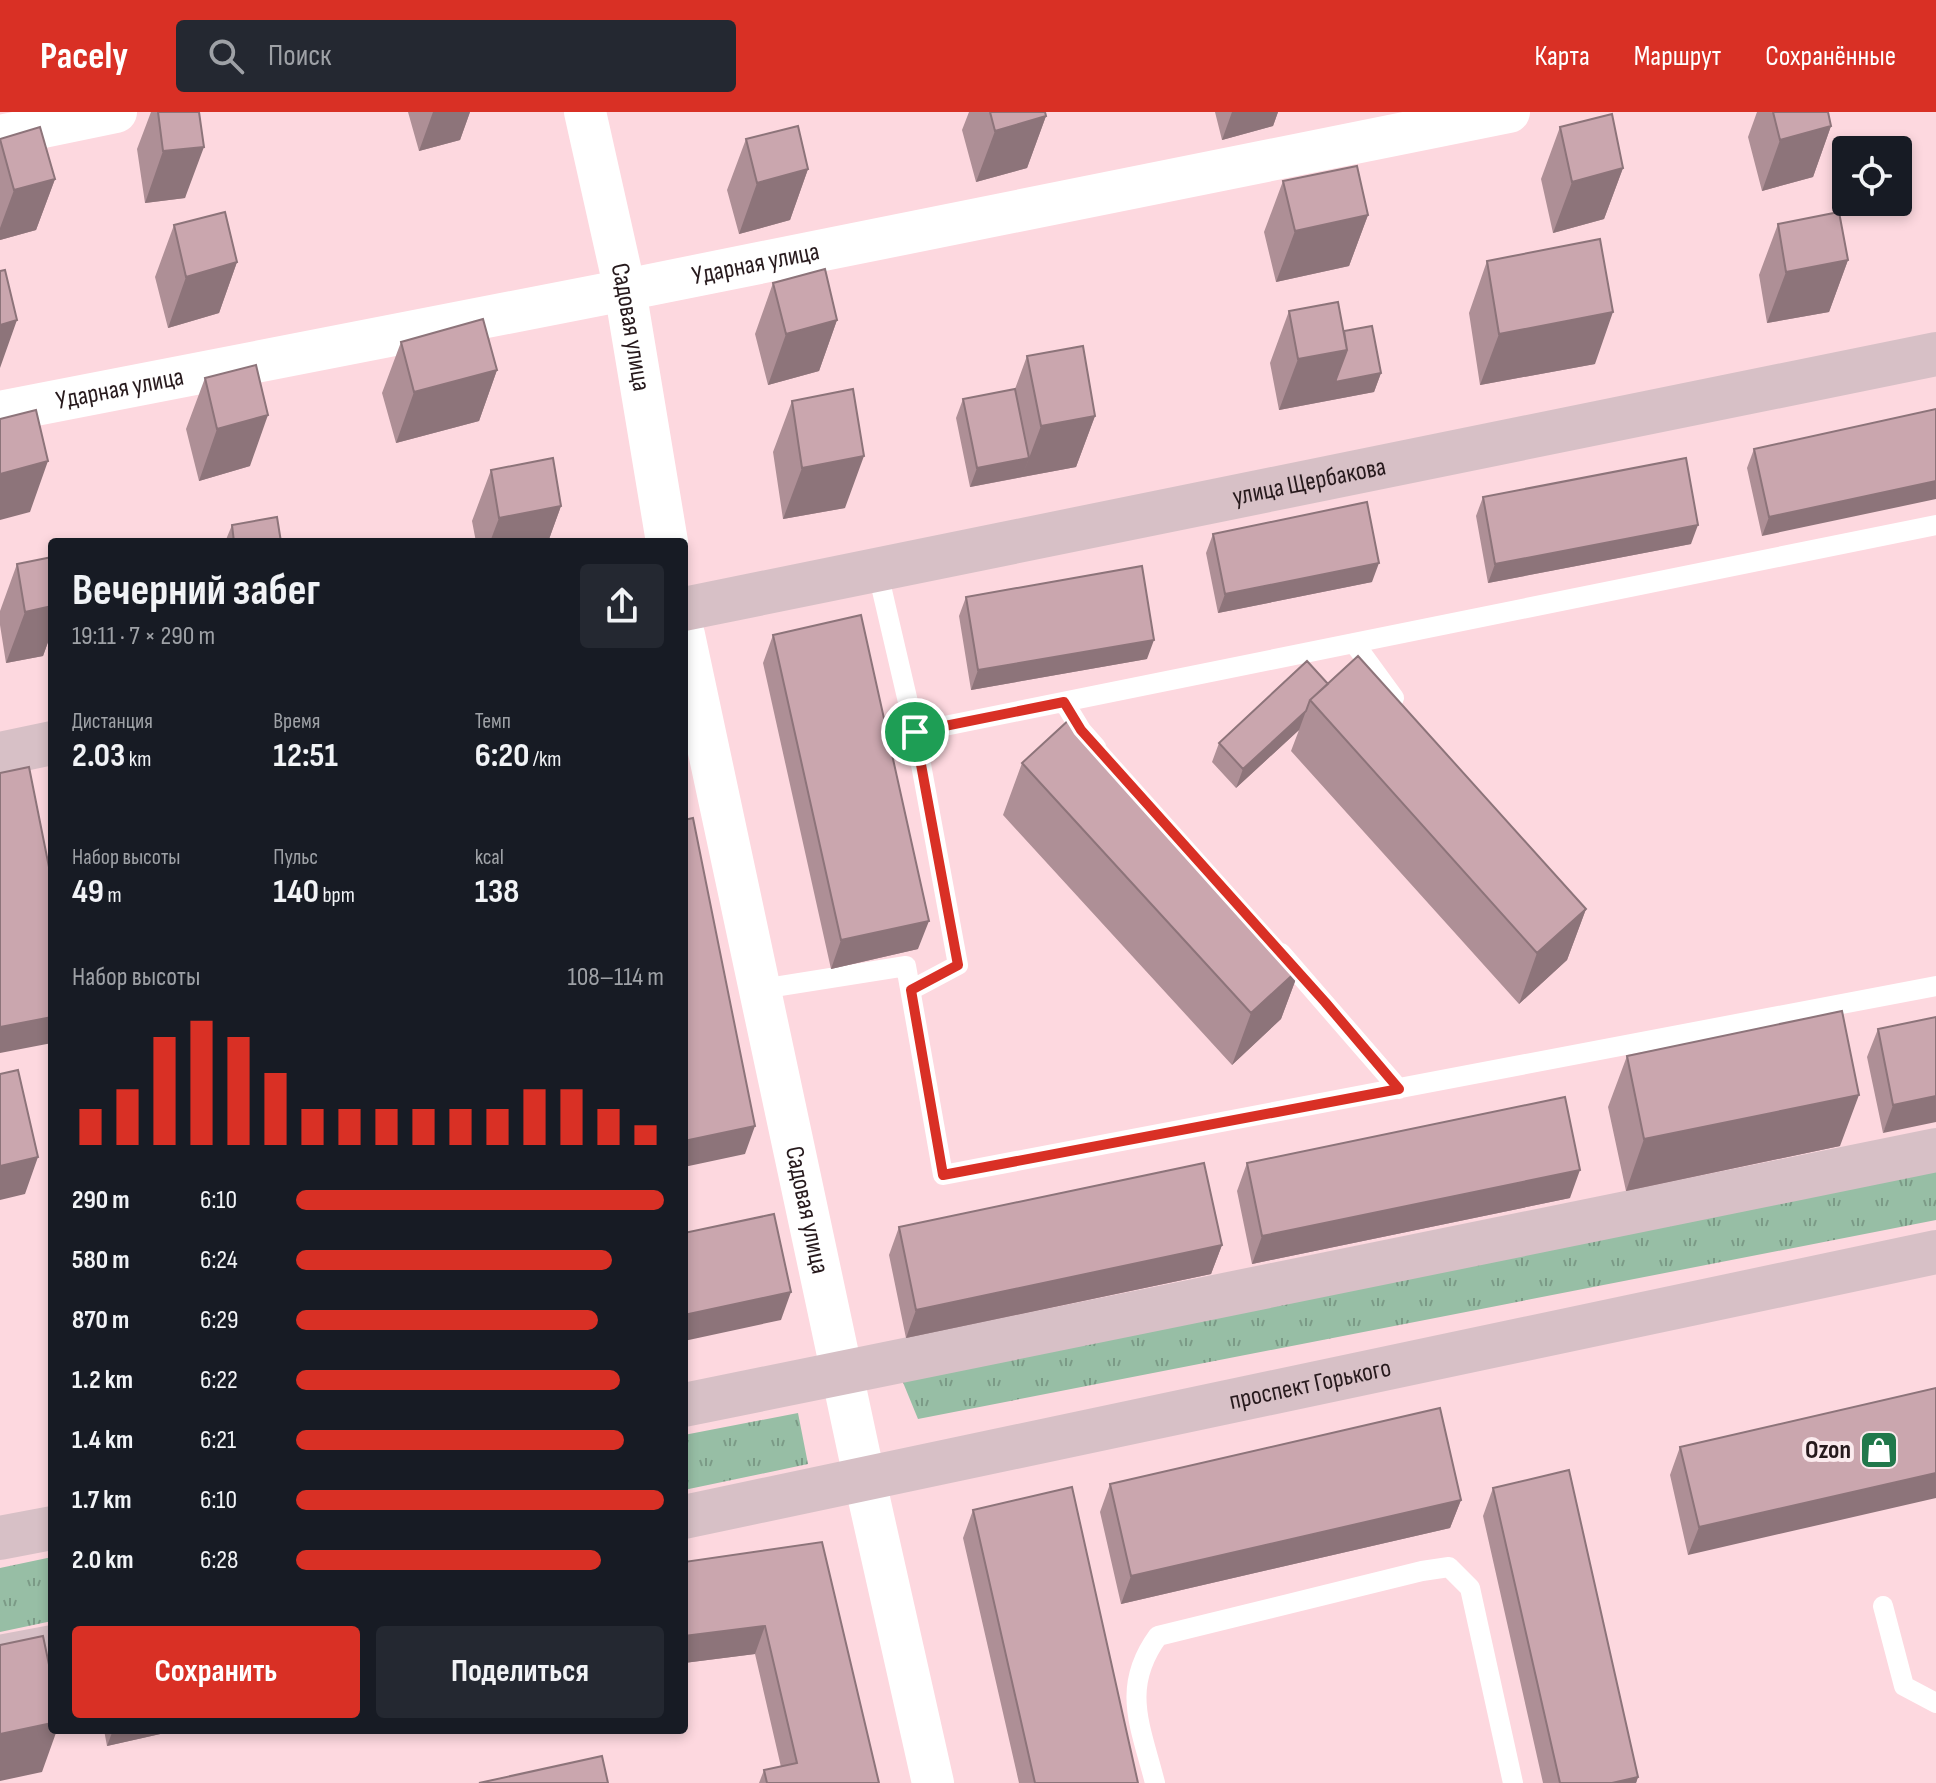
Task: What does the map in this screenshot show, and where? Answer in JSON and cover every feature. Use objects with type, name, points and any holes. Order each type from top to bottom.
[{"type":"street","points":[[0,136],[116,112]]},
{"type":"street","name":"Садовая улица","points":[[585,112],[625,290],[666,538]]},
{"type":"street","name":"Ударная улица","points":[[0,412],[1509,112]]},
{"type":"street","name":"улица Щербакова","points":[[688,608],[1936,354]]},
{"type":"street","name":"Садовая улица","points":[[688,653],[865,1481],[933,1783]]},
{"type":"street","points":[[0,754],[48,744]]},
{"type":"street","points":[[688,1404],[1936,1150]]},
{"type":"street","name":"проспект Горького","points":[[688,1516],[1936,1252]]},
{"type":"street","points":[[0,1538],[48,1529]]},
{"type":"street","points":[[0,1657],[48,1648]]},
{"type":"lane","points":[[915,732],[1936,525]]},
{"type":"lane","points":[[877,569],[915,732],[958,965],[911,990]]},
{"type":"lane","points":[[1354,643],[1382,684],[1403,707]]},
{"type":"lane","points":[[1064,702],[1081,730],[1113,765]]},
{"type":"lane","points":[[1272,943],[1399,1089]]},
{"type":"lane","points":[[761,989],[906,966],[943,1175],[1936,986]]},
{"type":"lane","points":[[1155,1783],[1135,1706],[1137,1676],[1145,1654],[1158,1636],[1449,1567],[1470,1588],[1513,1783]]},
{"type":"lane","points":[[1883,1606],[1904,1686],[1936,1703]]},
{"type":"green space","points":[[1936,1165],[1936,1220],[918,1419],[902,1380]]},
{"type":"green space","points":[[798,1413],[808,1464],[688,1489],[688,1434]]},
{"type":"green space","points":[[48,1558],[48,1622],[0,1632],[0,1568]]},
{"type":"building","points":[[158,112],[199,112],[204,147],[163,151]]},
{"type":"building","points":[[990,112],[1045,112],[1046,116],[995,131]]},
{"type":"building","points":[[1773,112],[1828,112],[1831,126],[1780,140]]},
{"type":"building","points":[[1612,114],[1623,168],[1572,182],[1560,127]]},
{"type":"building","points":[[798,126],[808,169],[757,183],[746,139]]},
{"type":"building","points":[[40,127],[55,179],[14,190],[0,139]]},
{"type":"building","points":[[1357,166],[1368,215],[1295,231],[1283,181]]},
{"type":"building","points":[[225,212],[237,262],[186,277],[174,225]]},
{"type":"building","points":[[1832,213],[1832,216],[1840,216],[1848,260],[1786,272],[1778,224]]},
{"type":"building","points":[[1600,239],[1613,312],[1499,334],[1487,261]]},
{"type":"building","points":[[825,269],[837,320],[786,334],[773,283]]},
{"type":"building","points":[[5,270],[17,320],[0,325],[0,271]]},
{"type":"building","points":[[1338,302],[1347,350],[1298,359],[1289,311]]},
{"type":"building","points":[[483,319],[497,370],[414,392],[401,342]]},
{"type":"building","points":[[1372,326],[1381,373],[1335,382],[1347,350],[1344,331]]},
{"type":"building","points":[[1083,346],[1095,416],[1041,426],[1027,356]]},
{"type":"building","points":[[256,365],[268,415],[217,429],[205,378]]},
{"type":"building","points":[[853,389],[864,456],[802,468],[792,401]]},
{"type":"building","points":[[1015,389],[1029,458],[977,468],[963,399]]},
{"type":"building","points":[[1936,409],[1936,481],[1769,517],[1754,449]]},
{"type":"building","points":[[36,410],[48,461],[0,474],[0,419]]},
{"type":"building","points":[[553,458],[561,506],[499,518],[491,470]]},
{"type":"building","points":[[1686,458],[1698,525],[1495,564],[1483,497]]},
{"type":"building","points":[[1367,502],[1379,563],[1225,594],[1213,534]]},
{"type":"building","points":[[277,517],[280,538],[234,538],[232,525]]},
{"type":"building","points":[[48,558],[48,607],[25,612],[17,564]]},
{"type":"building","points":[[1142,566],[1154,640],[978,670],[966,597]]},
{"type":"building","points":[[861,615],[929,921],[841,940],[773,635]]},
{"type":"building","points":[[1358,656],[1586,909],[1537,953],[1310,700]]},
{"type":"building","points":[[1307,661],[1328,684],[1310,700],[1306,711],[1243,769],[1219,743]]},
{"type":"building","points":[[1071,718],[1300,968],[1251,1013],[1022,763]]},
{"type":"building","points":[[29,767],[48,862],[48,1018],[0,1027],[0,773]]},
{"type":"building","points":[[693,818],[755,1126],[688,1140],[688,819]]},
{"type":"building","points":[[1842,1011],[1859,1095],[1644,1139],[1627,1056]]},
{"type":"building","points":[[1936,1017],[1936,1096],[1893,1105],[1878,1029]]},
{"type":"building","points":[[18,1070],[38,1157],[0,1166],[0,1074]]},
{"type":"building","points":[[1565,1097],[1580,1170],[1262,1236],[1247,1163]]},
{"type":"building","points":[[1204,1163],[1222,1245],[916,1310],[899,1227]]},
{"type":"building","points":[[774,1214],[791,1292],[688,1314],[688,1232]]},
{"type":"building","points":[[1936,1388],[1936,1473],[1699,1527],[1680,1447]]},
{"type":"building","points":[[1440,1408],[1461,1500],[1131,1576],[1110,1484]]},
{"type":"building","points":[[1569,1470],[1638,1777],[1612,1783],[1560,1783],[1493,1488]]},
{"type":"building","points":[[1072,1487],[1138,1783],[1035,1783],[973,1510]]},
{"type":"building","points":[[822,1542],[879,1783],[767,1783],[764,1770],[797,1763],[765,1626],[688,1636],[688,1561]]},
{"type":"building","points":[[43,1636],[48,1660],[48,1724],[0,1734],[0,1645]]},
{"type":"building","points":[[602,1756],[608,1783],[479,1783]]},
{"type":"place","name":"Ozon","points":[[1879,1450]]},
{"type":"route","points":[[1064,702],[1081,730],[1399,1089],[943,1175],[911,990],[958,965],[915,732],[1064,702]]}]
